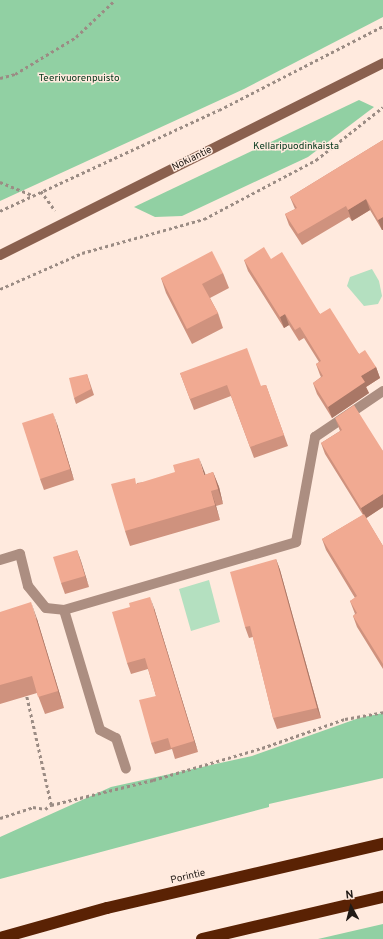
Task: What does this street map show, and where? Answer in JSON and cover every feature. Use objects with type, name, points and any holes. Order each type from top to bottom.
[{"type":"highway","name":"Porintie","points":[[0,938],[115,907],[383,844]]},
{"type":"highway","points":[[202,939],[383,897]]},
{"type":"main road","name":"Nokiantie","points":[[0,255],[383,63]]},
{"type":"street","points":[[0,560],[20,554],[28,586],[46,608],[64,610],[296,542],[315,437],[383,391]]},
{"type":"street","points":[[64,610],[100,730],[116,738],[126,768]]},
{"type":"path","points":[[0,78],[15,74],[76,37],[115,0]]},
{"type":"path","points":[[0,211],[219,110],[383,26]]},
{"type":"path","points":[[0,289],[82,253],[204,219],[316,160],[383,107]]},
{"type":"path","points":[[0,182],[33,196]]},
{"type":"path","points":[[41,191],[64,223]]},
{"type":"path","points":[[26,693],[51,805]]},
{"type":"path","points":[[0,818],[33,807],[45,809],[51,805],[160,778],[262,748],[345,719],[383,712]]},
{"type":"green space","name":"Teerivuorenpuisto","points":[[0,0],[383,0],[383,17],[244,89],[0,201]]},
{"type":"green space","name":"Kellaripuodinkaista","points":[[359,100],[374,107],[308,157],[182,216],[155,217],[134,207]]},
{"type":"green space","points":[[372,269],[379,281],[382,296],[378,304],[364,306],[347,286],[350,277]]},
{"type":"green space","points":[[209,580],[220,622],[191,631],[179,589]]},
{"type":"green space","points":[[383,713],[383,778],[269,804],[269,807],[0,879],[0,837],[111,787],[252,756],[359,718]]},
{"type":"green space","points":[[383,924],[383,939],[318,939]]},
{"type":"building","points":[[383,140],[383,217],[378,220],[366,199],[348,210],[346,206],[298,234],[285,214],[297,208],[290,197]]},
{"type":"building","points":[[264,247],[271,259],[282,252],[320,314],[330,308],[359,354],[365,350],[376,367],[361,376],[365,382],[328,407],[313,383],[323,376],[316,364],[321,361],[300,327],[295,330],[285,314],[280,317],[244,260]]},
{"type":"building","points":[[212,251],[223,273],[202,284],[218,313],[187,329],[161,278]]},
{"type":"building","points":[[247,348],[261,386],[266,385],[284,435],[250,447],[227,385],[190,399],[180,373]]},
{"type":"building","points":[[87,374],[91,389],[74,398],[69,378]]},
{"type":"building","points":[[354,405],[383,451],[383,494],[361,508],[321,443],[342,430],[335,418]]},
{"type":"building","points":[[53,413],[70,469],[40,479],[22,423]]},
{"type":"building","points":[[199,458],[204,475],[213,472],[218,489],[211,491],[215,505],[125,531],[111,484],[135,478],[136,484],[175,472],[173,465]]},
{"type":"building","points":[[364,514],[383,546],[383,664],[353,616],[357,613],[350,601],[357,596],[322,539]]},
{"type":"building","points":[[77,550],[85,576],[61,583],[53,557]]},
{"type":"building","points":[[276,559],[317,708],[273,718],[250,626],[245,627],[230,572]]},
{"type":"building","points":[[150,597],[194,741],[171,748],[168,738],[151,743],[139,700],[156,696],[145,658],[127,663],[112,612],[130,607],[129,603]]},
{"type":"building","points":[[31,602],[58,691],[38,697],[32,676],[0,685],[0,612]]}]
